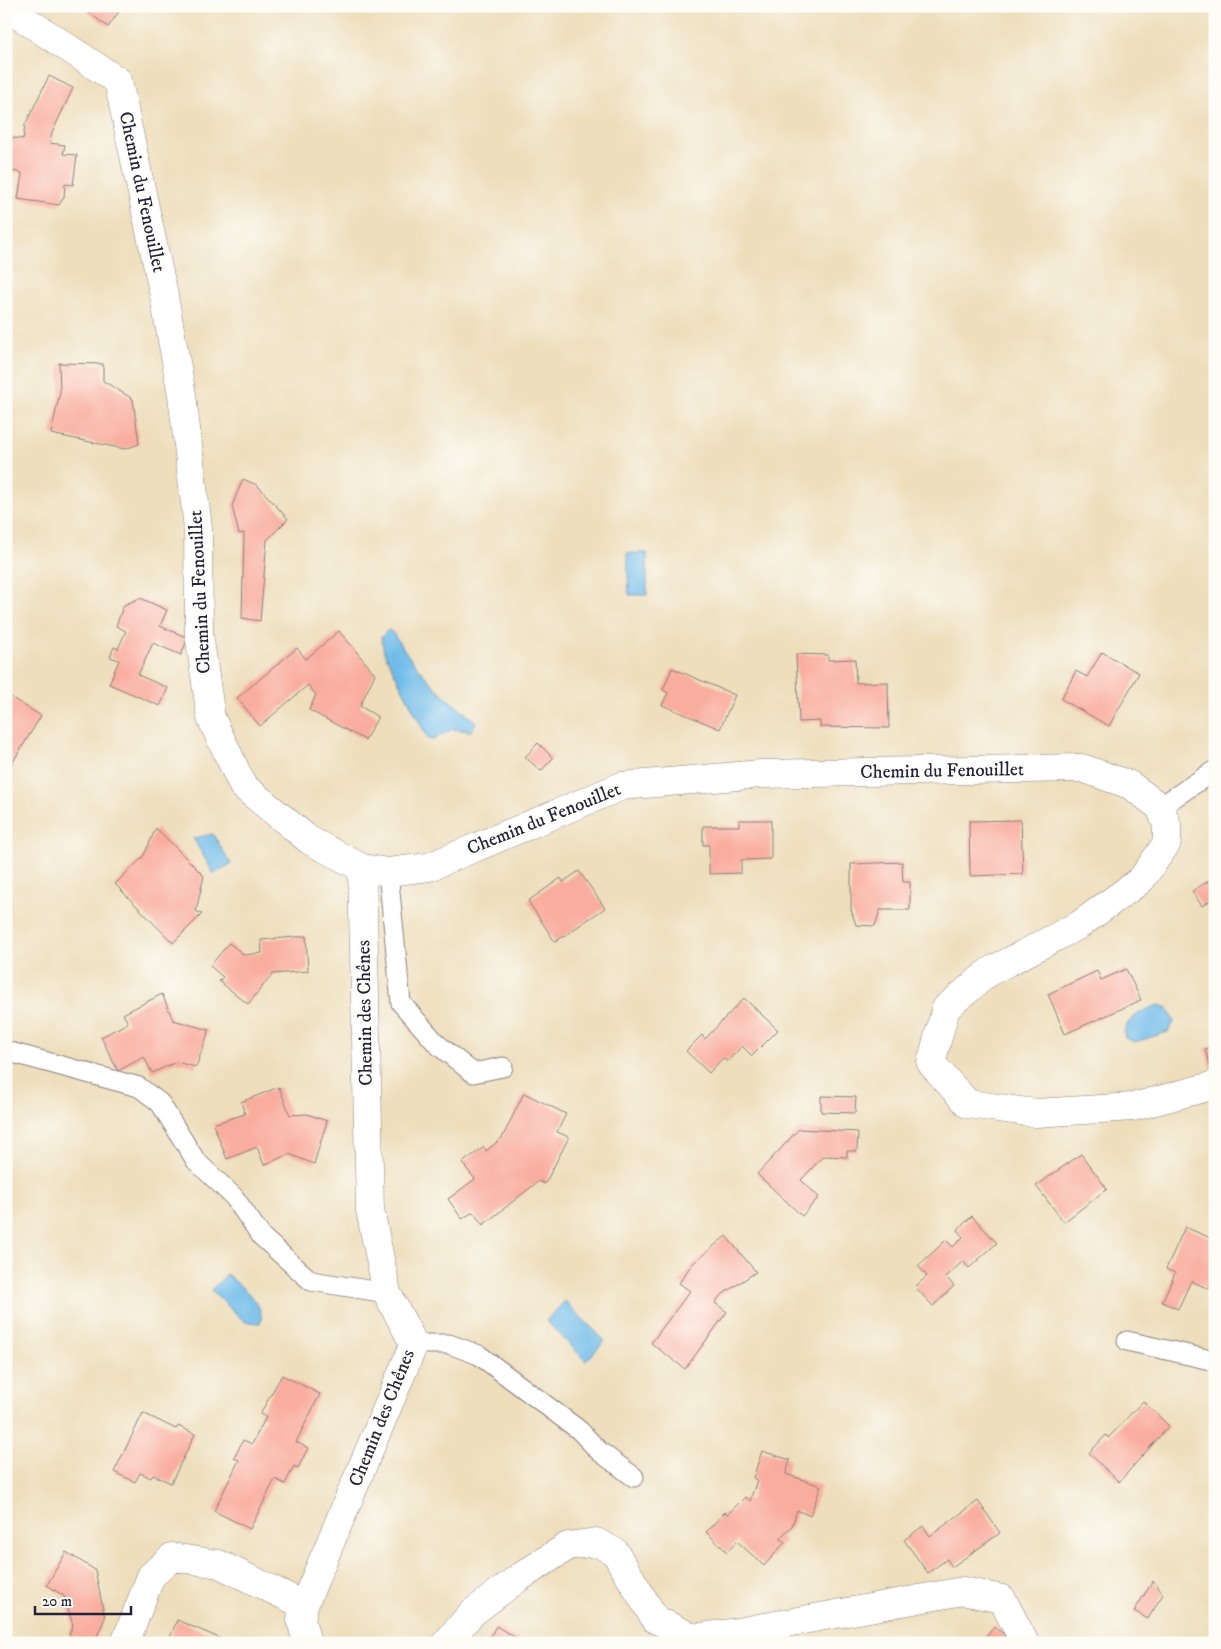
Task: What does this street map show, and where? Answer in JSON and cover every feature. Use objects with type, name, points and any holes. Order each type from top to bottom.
[{"type":"street","name":"Chemin du Fenouillet","points":[[6,7],[76,51],[118,81],[164,296],[182,395],[198,528],[199,634],[211,718],[243,786],[309,840],[375,870],[428,867],[622,786],[751,775],[1082,768],[1130,785],[1160,807]]},
{"type":"street","points":[[1160,807],[1167,825],[1167,843],[1140,880],[1079,926],[989,972],[946,1008],[931,1063],[968,1104],[1036,1113],[1133,1106],[1215,1085]]},
{"type":"street","name":"Chemin des Chênes","points":[[304,1605],[414,1344],[387,1293],[370,1210],[375,870]]},
{"type":"street","points":[[446,1643],[472,1613],[517,1579],[568,1546],[596,1542],[615,1552],[655,1619],[693,1638],[732,1633],[963,1591],[1002,1600],[1026,1643]]},
{"type":"street","points":[[125,1643],[151,1576],[172,1557],[219,1564],[304,1605],[301,1620],[308,1643]]},
{"type":"lane","points":[[1160,807],[1215,770]]},
{"type":"lane","points":[[375,870],[401,1003],[437,1044],[472,1073],[503,1067]]},
{"type":"lane","points":[[6,1051],[139,1087],[160,1103],[196,1161],[234,1197],[262,1237],[311,1280],[387,1293]]},
{"type":"lane","points":[[1127,1341],[1215,1361]]},
{"type":"lane","points":[[414,1344],[448,1344],[479,1355],[579,1430],[599,1451],[634,1477]]},
{"type":"water","points":[[627,553],[647,553],[647,595],[629,595]]},
{"type":"water","points":[[388,630],[392,632],[428,680],[474,720],[476,723],[471,731],[452,729],[433,740],[428,739],[384,652],[381,637]]},
{"type":"water","points":[[213,834],[231,864],[214,874],[193,838]]},
{"type":"water","points":[[1159,1005],[1168,1008],[1174,1022],[1168,1032],[1135,1042],[1125,1038],[1126,1026],[1134,1017],[1147,1009]]},
{"type":"water","points":[[227,1274],[256,1303],[260,1309],[260,1323],[245,1322],[211,1290]]},
{"type":"water","points":[[565,1301],[605,1341],[586,1361],[546,1321]]},
{"type":"building","points":[[80,6],[123,6],[108,27]]},
{"type":"building","points":[[49,76],[73,88],[52,133],[50,143],[65,145],[63,154],[77,155],[73,185],[65,184],[64,197],[59,205],[18,199],[22,173],[6,170],[7,137],[23,139],[25,125]]},
{"type":"building","points":[[59,363],[103,364],[103,381],[133,399],[139,444],[125,449],[51,434],[60,392]]},
{"type":"building","points":[[243,479],[257,485],[288,519],[267,540],[260,621],[242,618],[244,533],[239,534],[232,506]]},
{"type":"building","points":[[140,598],[167,610],[160,626],[188,638],[181,655],[153,643],[138,675],[168,688],[160,706],[109,684],[119,660],[110,657],[114,647],[118,649],[126,631],[116,626],[122,609],[124,605]]},
{"type":"building","points":[[339,631],[375,674],[360,706],[378,717],[365,740],[309,710],[316,695],[308,685],[260,726],[237,698],[297,648],[306,659]]},
{"type":"building","points":[[1102,652],[1139,673],[1109,726],[1061,699],[1076,671],[1087,677]]},
{"type":"building","points":[[796,654],[828,655],[828,660],[855,659],[856,683],[888,682],[889,728],[820,727],[820,721],[799,722]]},
{"type":"building","points":[[672,668],[735,695],[720,729],[662,705],[668,693],[663,690]]},
{"type":"building","points":[[9,696],[41,716],[6,773],[6,701]]},
{"type":"building","points":[[538,743],[553,758],[541,771],[525,757]]},
{"type":"building","points":[[739,820],[771,820],[771,859],[741,860],[741,873],[709,874],[709,845],[703,845],[703,826],[739,826]]},
{"type":"building","points":[[1021,820],[1023,874],[970,876],[969,821]]},
{"type":"building","points":[[156,828],[204,876],[196,911],[202,914],[173,943],[115,884],[143,857]]},
{"type":"building","points":[[902,862],[903,882],[910,882],[910,910],[880,910],[875,926],[856,925],[851,910],[851,864]]},
{"type":"building","points":[[579,871],[605,908],[555,942],[528,901],[561,878],[563,882]]},
{"type":"building","points":[[1215,877],[1215,907],[1211,900],[1202,906],[1192,891]]},
{"type":"building","points":[[306,936],[308,971],[273,974],[248,1004],[219,981],[223,977],[210,966],[229,943],[244,955],[262,953],[261,940]]},
{"type":"building","points":[[1126,969],[1141,1000],[1065,1034],[1048,994],[1097,971],[1101,980]]},
{"type":"building","points":[[162,994],[173,1020],[209,1030],[196,1067],[176,1062],[152,1073],[144,1057],[118,1071],[101,1037],[128,1023],[123,1014]]},
{"type":"building","points":[[744,998],[778,1030],[752,1056],[742,1046],[727,1062],[723,1058],[709,1073],[686,1051],[702,1035],[705,1039]]},
{"type":"building","points":[[1215,1045],[1215,1068],[1211,1069],[1205,1049]]},
{"type":"building","points":[[279,1087],[290,1115],[307,1114],[327,1121],[314,1164],[289,1154],[264,1165],[257,1147],[227,1159],[213,1124],[245,1114],[241,1102]]},
{"type":"building","points":[[524,1093],[566,1114],[557,1132],[569,1137],[545,1184],[539,1181],[483,1225],[473,1212],[462,1219],[448,1199],[475,1179],[462,1163],[484,1147],[486,1151],[502,1138]]},
{"type":"building","points":[[821,1096],[856,1097],[855,1113],[821,1112]]},
{"type":"building","points":[[799,1129],[858,1132],[857,1151],[847,1151],[847,1157],[823,1156],[801,1180],[819,1197],[802,1216],[757,1174]]},
{"type":"building","points":[[1081,1154],[1107,1189],[1064,1222],[1036,1186]]},
{"type":"building","points":[[972,1216],[997,1243],[969,1268],[963,1261],[946,1277],[954,1286],[933,1306],[915,1287],[927,1276],[918,1266],[946,1240],[953,1247],[963,1237],[957,1230]]},
{"type":"building","points":[[1185,1227],[1215,1240],[1215,1275],[1209,1289],[1191,1281],[1178,1309],[1162,1302],[1175,1273],[1166,1269]]},
{"type":"building","points":[[726,1236],[756,1272],[720,1296],[715,1303],[727,1312],[685,1369],[651,1343],[690,1291],[679,1283],[692,1264]]},
{"type":"building","points":[[282,1375],[320,1394],[296,1442],[308,1448],[298,1468],[294,1466],[285,1484],[275,1479],[250,1529],[214,1511],[239,1460],[234,1458],[243,1440],[252,1444],[266,1417],[260,1414]]},
{"type":"building","points":[[1143,1401],[1169,1426],[1119,1482],[1089,1453],[1106,1435],[1108,1438]]},
{"type":"building","points":[[143,1413],[176,1429],[178,1426],[195,1434],[171,1483],[153,1475],[151,1478],[140,1473],[135,1482],[114,1472]]},
{"type":"building","points":[[762,1451],[790,1460],[786,1474],[821,1486],[810,1516],[797,1510],[792,1526],[780,1538],[785,1542],[764,1566],[737,1541],[727,1552],[706,1532],[725,1512],[728,1514],[745,1497],[750,1501],[757,1480],[753,1478]]},
{"type":"building","points":[[978,1501],[1000,1533],[952,1567],[947,1559],[928,1573],[904,1540],[923,1526],[930,1536]]},
{"type":"building","points":[[66,1552],[95,1570],[105,1618],[94,1643],[87,1643],[69,1635],[73,1625],[64,1596],[47,1585]]},
{"type":"building","points":[[1153,1581],[1163,1594],[1148,1619],[1134,1611]]},
{"type":"building","points":[[177,1620],[224,1640],[223,1643],[168,1643]]},
{"type":"building","points":[[496,1626],[521,1641],[520,1643],[487,1643]]},
{"type":"building","points":[[994,1626],[1005,1635],[999,1643],[980,1643]]}]
